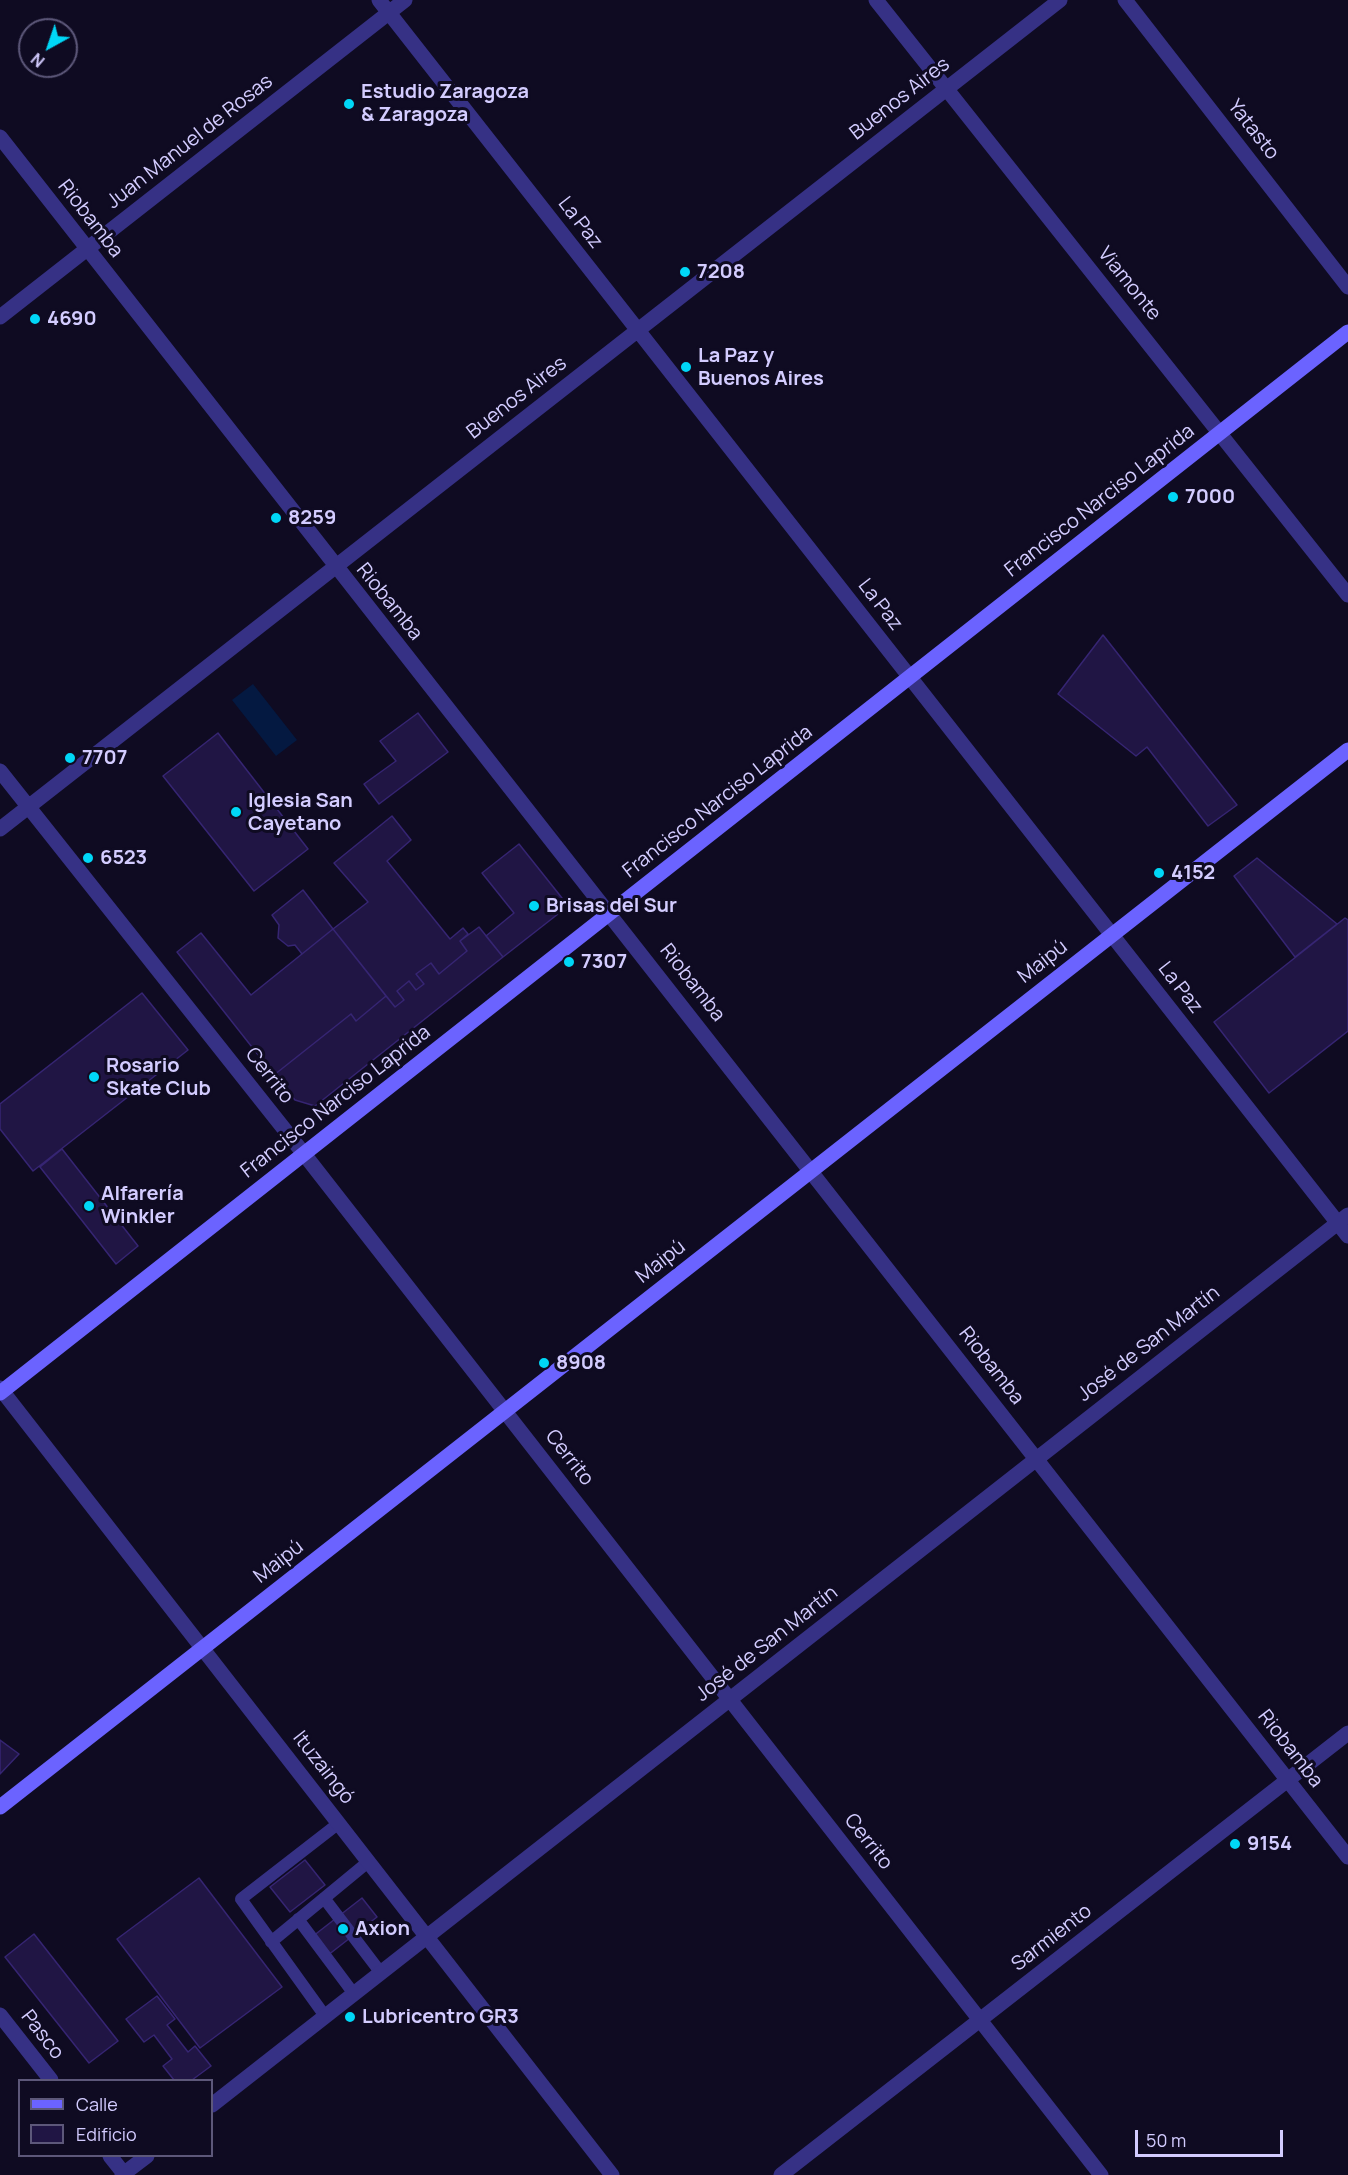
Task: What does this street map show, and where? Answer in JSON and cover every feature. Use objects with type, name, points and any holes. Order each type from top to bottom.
[{"type":"main road","name":"Francisco Narciso Laprida","points":[[1,1391],[1348,332]]},
{"type":"main road","name":"Maipú","points":[[0,1807],[1348,750]]},
{"type":"street","name":"La Paz","points":[[379,0],[1112,935],[1343,1219],[1348,1236]]},
{"type":"street","name":"Juan Manuel de Rosas","points":[[0,317],[405,0]]},
{"type":"street","name":"Viamonte","points":[[876,0],[1348,595]]},
{"type":"street","name":"Buenos Aires","points":[[0,830],[1060,0]]},
{"type":"street","name":"Yatasto","points":[[1125,0],[1348,287]]},
{"type":"street","name":"Riobamba","points":[[0,137],[1348,1857]]},
{"type":"street","name":"Cerrito","points":[[0,771],[304,1154],[1101,2175]]},
{"type":"street","name":"José de San Martín","points":[[213,2104],[1343,1219]]},
{"type":"street","name":"Ituzaingó","points":[[1,1391],[204,1647],[612,2175]]},
{"type":"street","name":"Sarmiento","points":[[782,2175],[1348,1733]]},
{"type":"street","name":"Pasco","points":[[0,2015],[50,2079]]},
{"type":"street","points":[[111,2157],[124,2175],[146,2157]]},
{"type":"lane","points":[[325,2016],[241,1899],[339,1823]]},
{"type":"lane","points":[[271,1942],[368,1862]]},
{"type":"lane","points":[[324,1898],[381,1973]]},
{"type":"lane","points":[[298,1919],[354,1994]]},
{"type":"water","points":[[253,684],[297,740],[276,756],[232,700]]},
{"type":"building","points":[[1103,635],[1237,805],[1208,826],[1147,747],[1136,756],[1058,694]]},
{"type":"building","points":[[418,713],[448,752],[379,804],[364,784],[396,761],[380,741]]},
{"type":"building","name":"Iglesia San Cayetano","points":[[218,733],[308,849],[254,891],[163,776]]},
{"type":"building","points":[[392,816],[411,840],[387,861],[450,939],[463,928],[468,934],[460,941],[467,951],[439,974],[431,963],[416,974],[424,984],[416,990],[409,981],[397,991],[404,1000],[395,1007],[333,929],[368,902],[334,863]]},
{"type":"building","name":"Brisas del Sur","points":[[519,844],[562,898],[558,914],[503,957],[486,936],[514,913],[482,873]]},
{"type":"building","points":[[1257,858],[1337,924],[1295,957],[1234,876]]},
{"type":"building","points":[[303,890],[333,929],[302,954],[295,945],[288,946],[278,938],[279,925],[272,915]]},
{"type":"building","points":[[1345,918],[1348,920],[1348,1031],[1269,1093],[1214,1022]]},
{"type":"building","points":[[479,927],[503,957],[315,1106],[295,1100],[274,1075],[351,1014],[356,1021],[386,996],[395,1007],[404,1000],[397,991],[409,981],[416,990],[424,984],[416,974],[431,963],[439,974],[467,951],[460,941]]},
{"type":"building","points":[[333,929],[386,996],[356,1021],[351,1014],[274,1075],[177,952],[201,933],[251,995]]},
{"type":"building","name":"Rosario Skate Club","points":[[142,993],[188,1050],[33,1171],[0,1129],[0,1104]]},
{"type":"building","name":"Alfarería Winkler","points":[[62,1149],[138,1246],[116,1264],[40,1167]]},
{"type":"building","points":[[0,1740],[19,1754],[0,1774]]},
{"type":"building","points":[[305,1860],[325,1885],[290,1912],[270,1887]]},
{"type":"building","points":[[199,1878],[282,1987],[200,2048],[117,1939]]},
{"type":"building","name":"Axion","points":[[362,1898],[377,1917],[323,1959],[308,1940]]},
{"type":"building","points":[[34,1934],[118,2041],[89,2063],[5,1957]]},
{"type":"building","points":[[157,1996],[175,2019],[167,2025],[188,2052],[195,2046],[211,2066],[193,2079],[173,2079],[163,2066],[172,2059],[154,2035],[144,2042],[126,2019]]},
{"type":"place","name":"Estudio Zaragoza & Zaragoza","points":[[349,104]]},
{"type":"place","name":"7208","points":[[685,272]]},
{"type":"place","name":"4690","points":[[35,319]]},
{"type":"place","name":"La Paz y Buenos Aires","points":[[686,367]]},
{"type":"place","name":"7000","points":[[1173,497]]},
{"type":"place","name":"8259","points":[[276,518]]},
{"type":"place","name":"7707","points":[[70,758]]},
{"type":"place","name":"Iglesia San Cayetano","points":[[236,812]]},
{"type":"place","name":"6523","points":[[88,858]]},
{"type":"place","name":"4152","points":[[1159,873]]},
{"type":"place","name":"Brisas del Sur","points":[[534,906]]},
{"type":"place","name":"7307","points":[[569,962]]},
{"type":"place","name":"Rosario Skate Club","points":[[94,1077]]},
{"type":"place","name":"Alfarería Winkler","points":[[89,1206]]},
{"type":"place","name":"8908","points":[[544,1363]]},
{"type":"place","name":"9154","points":[[1235,1844]]},
{"type":"place","name":"Axion","points":[[343,1929]]},
{"type":"place","name":"Lubricentro GR3","points":[[350,2017]]}]
